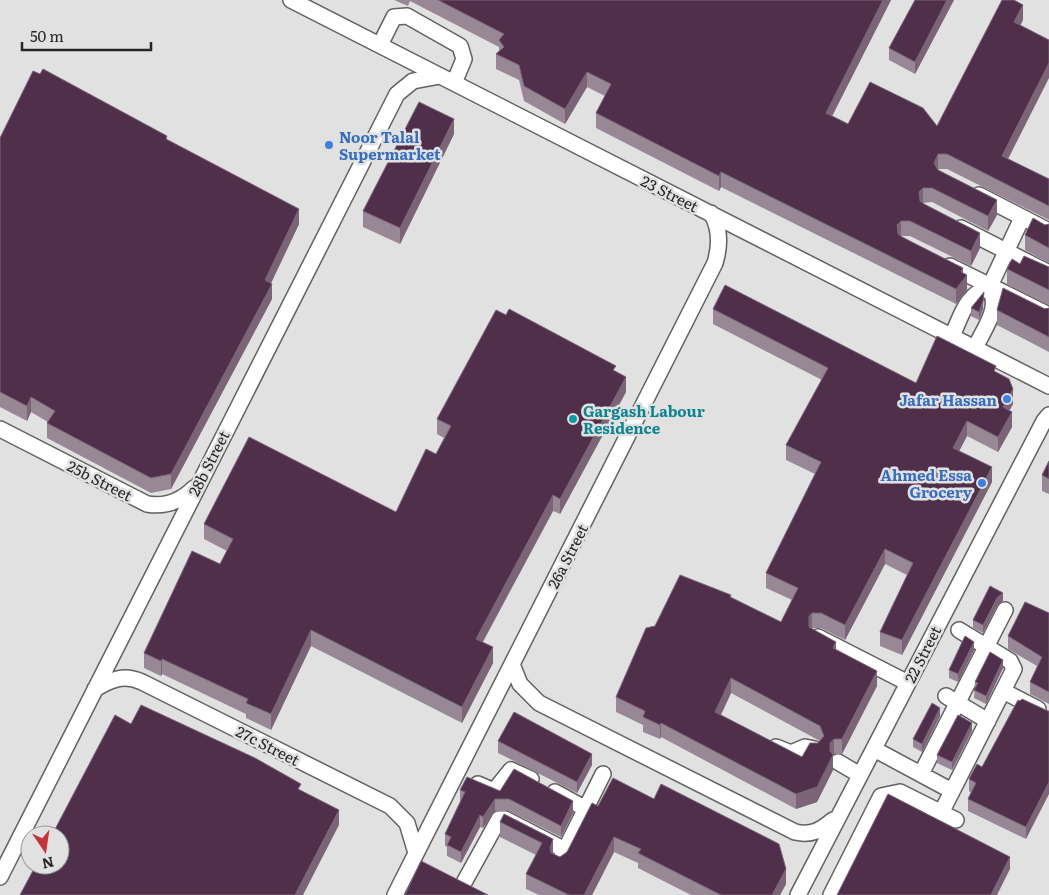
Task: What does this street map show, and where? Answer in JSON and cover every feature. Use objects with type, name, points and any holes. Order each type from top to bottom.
[{"type":"street","name":"23 Street","points":[[291,0],[1049,386]]},
{"type":"street","points":[[380,45],[394,17],[407,16],[460,46],[464,59],[454,83]]},
{"type":"street","name":"28b Street","points":[[0,876],[397,94],[413,81],[440,76]]},
{"type":"street","points":[[970,190],[1049,231]]},
{"type":"street","name":"26a Street","points":[[395,895],[715,263],[719,241],[716,221],[711,213]]},
{"type":"street","points":[[952,336],[970,297],[977,291],[989,287],[1022,218]]},
{"type":"street","points":[[946,220],[1049,273]]},
{"type":"street","points":[[940,261],[989,287],[1049,315]]},
{"type":"street","points":[[975,348],[994,306],[994,296],[989,287]]},
{"type":"street","name":"22 Street","points":[[798,895],[1049,415]]},
{"type":"street","name":"25b Street","points":[[0,429],[147,504],[164,505],[174,502],[183,497],[198,483]]},
{"type":"street","points":[[921,774],[952,700],[987,646],[1005,610]]},
{"type":"street","points":[[941,813],[1013,672],[1013,665],[1010,661],[959,630]]},
{"type":"street","points":[[817,636],[908,682]]},
{"type":"street","points":[[512,664],[520,684],[539,703],[795,832],[809,834],[820,831],[840,814]]},
{"type":"street","name":"27c Street","points":[[94,689],[111,679],[120,677],[142,682],[390,806],[406,823],[414,857]]},
{"type":"street","points":[[1003,691],[1048,714]]},
{"type":"street","points":[[952,700],[988,721]]},
{"type":"street","points":[[762,740],[791,753],[805,746],[815,749]]},
{"type":"street","points":[[874,749],[952,791]]},
{"type":"street","points":[[838,762],[860,775]]},
{"type":"street","points":[[458,773],[492,791],[498,788],[507,773],[514,770],[586,809]]},
{"type":"street","points":[[462,888],[499,819],[505,819],[562,857],[603,774]]},
{"type":"street","points":[[831,895],[882,796],[900,792],[956,820]]},
{"type":"street","points":[[414,857],[429,870]]},
{"type":"street","points":[[445,879],[475,895]]},
{"type":"building","points":[[438,0],[883,0],[826,113],[848,124],[870,82],[923,108],[937,126],[1002,0],[1014,0],[1023,5],[1014,22],[1049,40],[1049,63],[1002,156],[1049,179],[1049,206],[947,154],[938,154],[934,163],[938,170],[997,200],[988,216],[932,188],[923,188],[919,192],[920,201],[924,204],[980,233],[971,251],[910,221],[901,221],[897,225],[898,234],[902,237],[963,268],[961,272],[967,275],[956,289],[721,172],[719,176],[596,113],[611,84],[587,72],[565,109],[524,86],[519,65],[496,54],[504,47],[499,40],[504,34]]},
{"type":"building","points":[[915,0],[947,0],[915,62],[889,48]]},
{"type":"building","points":[[43,69],[167,136],[166,139],[299,209],[265,280],[272,284],[171,474],[151,478],[47,423],[55,411],[31,397],[27,406],[0,392],[0,138],[33,71],[40,74]]},
{"type":"building","points":[[419,102],[454,119],[400,228],[363,211]]},
{"type":"building","points":[[1033,218],[1045,225],[1049,224],[1049,248],[1025,235]]},
{"type":"building","points":[[1024,256],[1049,267],[1049,290],[1007,269],[1012,259],[1020,264]]},
{"type":"building","points":[[725,285],[916,383],[937,336],[996,366],[994,371],[1009,379],[1013,389],[1003,407],[1012,412],[998,437],[967,421],[953,448],[992,467],[902,640],[880,632],[913,563],[885,549],[845,625],[821,613],[812,613],[809,616],[809,627],[836,642],[833,648],[877,671],[842,739],[834,739],[830,743],[830,751],[833,755],[817,787],[796,794],[661,723],[660,725],[643,717],[645,711],[616,697],[646,628],[655,626],[680,575],[731,595],[730,597],[781,622],[798,588],[766,573],[821,462],[786,445],[828,368],[713,309]],"holes":[[[731,678],[820,726],[824,736],[818,743],[810,743],[802,757],[715,712]]]},
{"type":"building","points":[[1003,288],[1045,309],[1049,308],[1049,337],[997,310]]},
{"type":"building","points":[[984,292],[979,312],[971,308]]},
{"type":"building","points":[[509,309],[616,366],[613,370],[626,377],[560,499],[553,495],[476,639],[493,647],[462,707],[311,630],[271,714],[246,703],[248,699],[162,659],[161,661],[144,653],[192,551],[220,564],[233,539],[204,524],[249,437],[396,512],[426,449],[436,454],[451,426],[437,419],[496,310],[506,315]]},
{"type":"building","points":[[1049,461],[1049,479],[1042,475]]},
{"type":"building","points":[[990,586],[1003,593],[997,598],[983,625],[973,620]]},
{"type":"building","points":[[1025,602],[1049,613],[1049,692],[1030,682],[1042,657],[1008,636]]},
{"type":"building","points":[[965,636],[974,642],[958,674],[949,670]]},
{"type":"building","points":[[990,652],[1003,660],[986,696],[974,690],[978,683],[975,682]]},
{"type":"building","points":[[1022,699],[1049,711],[1049,782],[1026,827],[968,799],[976,783],[969,779],[977,764],[982,767],[1018,700]]},
{"type":"building","points":[[932,703],[940,708],[922,744],[913,739]]},
{"type":"building","points":[[141,705],[255,758],[301,784],[298,789],[339,810],[295,895],[20,895],[31,875],[70,875],[70,825],[57,825],[115,715],[131,724]]},
{"type":"building","points":[[514,712],[592,754],[577,782],[498,741]]},
{"type":"building","points":[[958,715],[972,723],[952,762],[937,755]]},
{"type":"building","points":[[514,769],[573,801],[561,826],[509,799],[495,799],[483,817],[480,815],[461,852],[447,845],[451,837],[445,834],[465,792],[460,790],[467,777],[500,791]]},
{"type":"building","points":[[613,778],[654,799],[661,784],[779,844],[786,869],[772,895],[721,895],[638,853],[641,849],[614,837],[584,895],[569,895],[526,874],[542,843],[500,822],[504,814],[553,839],[550,848],[551,853],[560,857],[567,852],[592,803],[598,806]]},
{"type":"building","points":[[888,794],[1010,857],[991,895],[837,895]]},
{"type":"building","points":[[421,861],[488,895],[405,895]]},
{"type":"place","name":"Noor Talal Supermarket","points":[[329,145]]},
{"type":"place","name":"Jafar Hassan","points":[[1007,399]]},
{"type":"place","name":"Gargash Labour Residence","points":[[573,419]]},
{"type":"place","name":"Ahmed Essa Grocery","points":[[982,483]]}]
